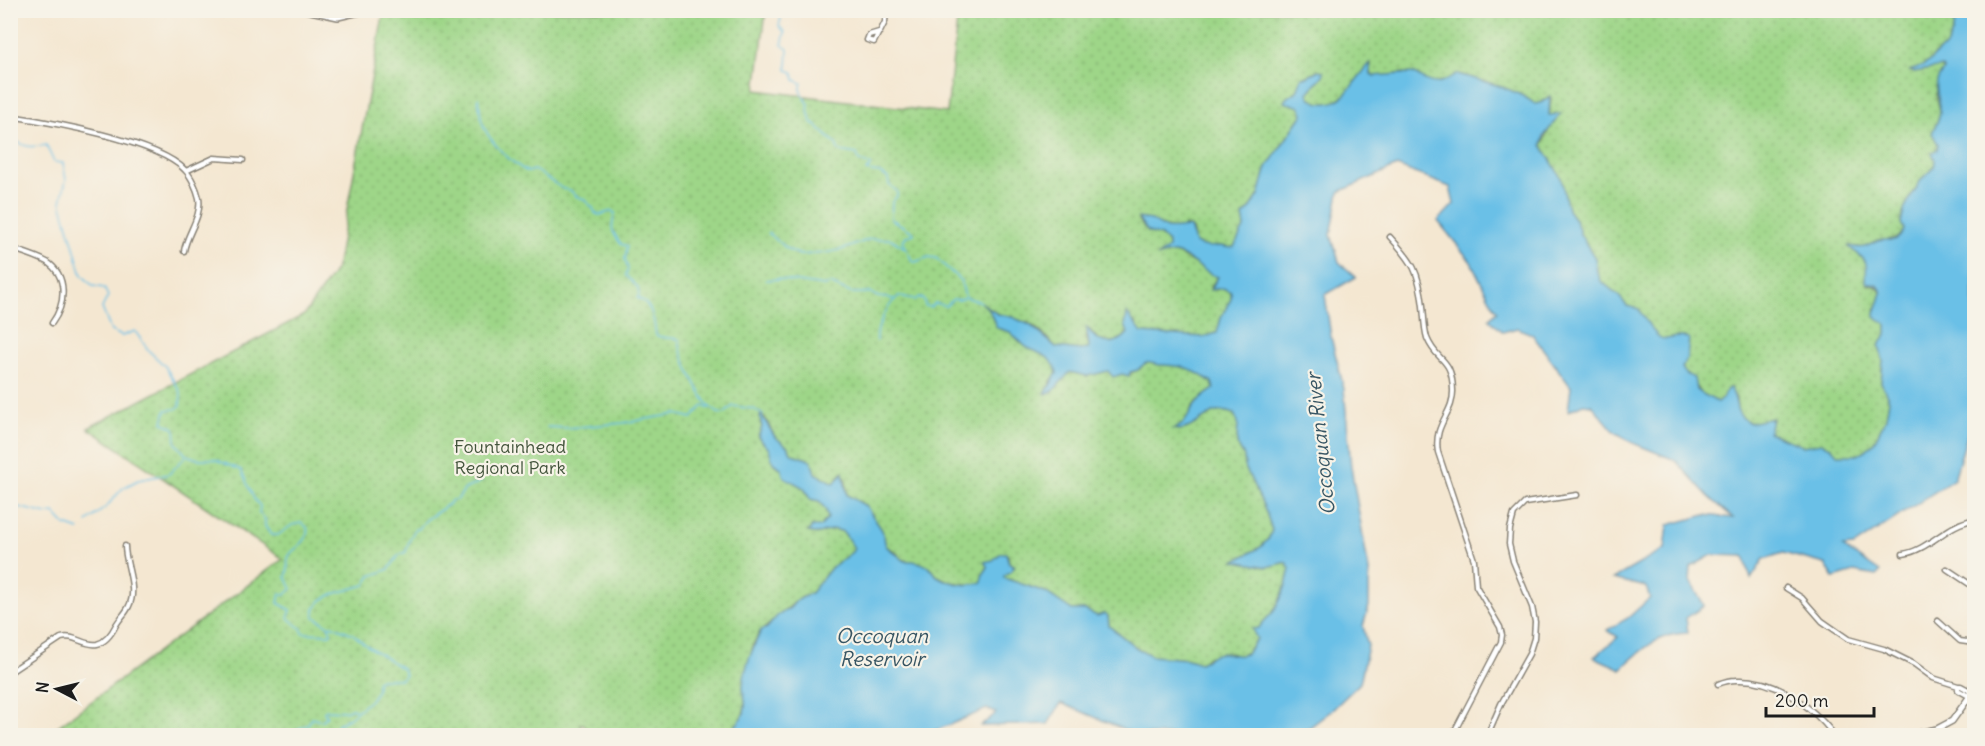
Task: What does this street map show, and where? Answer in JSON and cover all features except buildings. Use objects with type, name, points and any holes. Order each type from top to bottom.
[{"type":"street","points":[[306,10],[338,17],[368,10]]},
{"type":"street","points":[[879,32],[885,22],[886,10]]},
{"type":"street","points":[[10,116],[103,135],[152,151],[174,161],[186,171],[197,190],[199,203],[184,251]]},
{"type":"street","points":[[186,171],[214,158],[243,160]]},
{"type":"street","points":[[1390,237],[1406,252],[1413,265],[1420,283],[1427,338],[1434,350],[1449,365],[1452,375],[1453,396],[1437,435],[1438,452],[1474,560],[1476,586],[1502,630],[1501,642],[1452,735]]},
{"type":"street","points":[[10,248],[42,260],[58,274],[63,300],[52,322]]},
{"type":"street","points":[[1487,735],[1501,704],[1529,654],[1534,638],[1532,607],[1513,561],[1509,544],[1514,514],[1525,503],[1577,495]]},
{"type":"street","points":[[1903,554],[1917,549],[1956,525],[1974,520]]},
{"type":"street","points":[[10,672],[61,638],[69,636],[85,643],[97,644],[110,635],[120,617],[129,608],[132,598],[132,583],[124,546]]},
{"type":"street","points":[[1947,569],[1974,587]]},
{"type":"street","points":[[1786,588],[1802,598],[1822,621],[1848,639],[1882,648],[1914,664],[1938,681],[1958,686],[1958,690],[1973,695]]},
{"type":"street","points":[[1938,621],[1960,641],[1974,643]]},
{"type":"street","points":[[1718,684],[1737,680],[1775,687],[1799,699],[1835,735]]},
{"type":"street","points":[[1907,735],[1942,727],[1958,715],[1973,695],[1974,683]]},
{"type":"green space","name":"Fountainhead Regional Park","points":[[1950,10],[1953,29],[1946,47],[1930,61],[1909,71],[1942,67],[1944,70],[1936,94],[1940,111],[1932,133],[1938,144],[1934,167],[1921,180],[1905,207],[1901,223],[1904,229],[1899,237],[1864,247],[1850,246],[1852,250],[1863,256],[1867,265],[1867,284],[1873,285],[1881,293],[1875,310],[1886,324],[1886,335],[1879,346],[1883,361],[1881,382],[1889,400],[1886,418],[1874,442],[1857,455],[1843,456],[1812,445],[1803,446],[1769,433],[1772,420],[1753,423],[1745,420],[1737,412],[1736,398],[1729,388],[1719,402],[1705,396],[1683,372],[1687,349],[1681,337],[1668,340],[1658,338],[1640,314],[1627,306],[1601,281],[1595,258],[1568,210],[1561,178],[1542,145],[1556,113],[1549,115],[1551,98],[1549,96],[1541,103],[1535,104],[1509,90],[1458,74],[1435,83],[1426,82],[1407,73],[1374,76],[1371,74],[1371,64],[1339,100],[1319,103],[1314,101],[1308,93],[1324,74],[1318,70],[1303,77],[1297,91],[1287,97],[1285,102],[1301,107],[1303,114],[1267,167],[1259,195],[1243,216],[1245,226],[1234,247],[1198,245],[1195,243],[1192,229],[1188,226],[1168,228],[1138,220],[1148,232],[1161,236],[1168,243],[1168,248],[1158,256],[1178,254],[1218,277],[1210,287],[1214,290],[1223,288],[1231,292],[1231,299],[1221,318],[1217,333],[1204,337],[1139,333],[1136,323],[1130,319],[1126,327],[1128,333],[1114,342],[1098,339],[1090,330],[1086,336],[1088,349],[1081,350],[1056,347],[1030,324],[998,314],[989,308],[997,328],[1011,332],[1021,343],[1047,357],[1055,365],[1057,373],[1049,389],[1070,372],[1087,376],[1108,371],[1126,375],[1140,369],[1148,362],[1186,366],[1212,382],[1214,389],[1195,403],[1184,422],[1174,429],[1189,428],[1216,412],[1225,411],[1234,414],[1238,421],[1237,444],[1244,456],[1245,467],[1265,509],[1272,530],[1269,538],[1261,547],[1236,560],[1267,567],[1287,562],[1291,568],[1279,603],[1256,629],[1257,639],[1246,653],[1240,656],[1230,653],[1207,657],[1200,663],[1188,659],[1152,656],[1137,648],[1109,626],[1108,616],[1097,616],[1085,610],[1072,610],[1045,592],[1004,578],[1003,576],[1012,570],[1014,565],[1009,563],[1008,555],[1001,553],[988,566],[982,583],[975,585],[950,582],[936,575],[932,569],[902,559],[886,546],[882,530],[866,506],[847,495],[846,481],[842,472],[834,483],[815,473],[811,460],[792,454],[788,447],[775,437],[765,418],[760,418],[762,427],[758,437],[769,449],[775,465],[781,468],[784,476],[804,488],[807,495],[818,501],[825,510],[828,518],[820,527],[812,527],[808,532],[819,534],[833,529],[841,531],[854,548],[831,568],[811,593],[796,601],[759,633],[753,645],[744,693],[746,696],[744,712],[740,721],[728,735],[590,735],[584,724],[580,724],[583,735],[540,735],[519,731],[510,736],[491,733],[450,736],[425,732],[404,736],[45,736],[283,559],[88,428],[304,315],[336,269],[384,11],[766,11],[756,90],[947,113],[958,11]]},
{"type":"water","name":"Occoquan Reservoir","points":[[1950,11],[1974,11],[1974,413],[1954,479],[1854,546],[1843,547],[1880,572],[1876,576],[1854,572],[1834,578],[1825,564],[1783,553],[1764,559],[1751,579],[1744,556],[1712,555],[1691,567],[1690,581],[1704,606],[1686,618],[1688,633],[1659,639],[1643,649],[1621,669],[1594,657],[1618,637],[1607,630],[1628,618],[1650,598],[1646,587],[1613,579],[1665,549],[1668,525],[1705,515],[1733,518],[1708,496],[1675,460],[1633,443],[1615,432],[1592,405],[1583,404],[1568,411],[1571,387],[1532,334],[1517,328],[1503,332],[1489,319],[1497,311],[1471,262],[1438,221],[1454,204],[1450,187],[1397,166],[1339,192],[1331,235],[1339,262],[1356,277],[1325,295],[1331,337],[1344,389],[1351,467],[1369,571],[1369,606],[1363,626],[1368,646],[1360,683],[1331,711],[1310,727],[1291,736],[1133,735],[1133,733],[1061,703],[1048,724],[981,726],[996,713],[987,709],[925,735],[728,735],[744,713],[744,678],[761,630],[767,628],[777,616],[796,601],[811,593],[831,568],[854,548],[841,531],[833,529],[819,534],[808,532],[812,527],[820,527],[828,518],[826,510],[819,501],[810,499],[804,488],[784,477],[781,468],[773,463],[769,449],[758,437],[762,427],[761,414],[775,437],[788,447],[792,454],[811,460],[815,473],[834,483],[843,472],[847,495],[866,506],[882,530],[886,546],[905,561],[923,564],[935,574],[949,581],[971,584],[982,582],[982,576],[988,567],[984,562],[993,560],[1001,553],[1006,553],[1009,563],[1015,566],[1004,578],[1045,592],[1072,610],[1085,610],[1097,616],[1105,613],[1108,616],[1109,626],[1137,648],[1152,656],[1188,659],[1200,663],[1218,654],[1240,655],[1248,651],[1257,639],[1252,629],[1259,628],[1276,608],[1284,592],[1290,568],[1286,562],[1267,567],[1235,561],[1261,547],[1269,538],[1272,530],[1265,509],[1245,467],[1244,456],[1237,444],[1238,422],[1234,414],[1225,411],[1216,412],[1188,428],[1173,429],[1184,422],[1197,403],[1214,389],[1212,382],[1185,368],[1147,363],[1138,370],[1130,372],[1129,376],[1122,374],[1113,377],[1108,371],[1087,376],[1070,372],[1053,391],[1046,394],[1057,373],[1055,366],[1047,357],[1026,347],[1010,332],[997,328],[989,310],[981,302],[997,314],[1010,316],[1030,325],[1056,347],[1088,349],[1086,326],[1100,340],[1109,343],[1117,341],[1128,333],[1125,325],[1127,313],[1142,333],[1204,337],[1217,333],[1221,318],[1231,299],[1231,292],[1223,288],[1210,290],[1218,277],[1206,272],[1183,256],[1172,253],[1157,257],[1168,248],[1168,243],[1161,236],[1148,232],[1138,218],[1151,220],[1167,229],[1190,227],[1195,243],[1202,246],[1234,247],[1245,226],[1243,216],[1259,195],[1267,167],[1303,114],[1301,107],[1284,102],[1297,91],[1302,77],[1307,77],[1318,70],[1323,71],[1324,74],[1308,93],[1314,101],[1319,103],[1334,102],[1343,97],[1370,63],[1371,74],[1374,76],[1413,73],[1435,83],[1458,74],[1508,89],[1535,104],[1541,103],[1550,96],[1549,115],[1561,114],[1544,136],[1542,145],[1561,178],[1568,210],[1595,258],[1601,281],[1627,306],[1639,309],[1653,331],[1662,339],[1689,338],[1687,358],[1682,368],[1686,374],[1694,378],[1696,390],[1717,402],[1730,388],[1738,411],[1744,419],[1750,423],[1772,418],[1769,433],[1803,446],[1821,443],[1831,447],[1838,455],[1857,455],[1866,450],[1874,442],[1886,418],[1889,400],[1881,382],[1883,361],[1879,346],[1886,335],[1886,324],[1875,316],[1881,295],[1880,288],[1866,282],[1865,261],[1849,247],[1863,247],[1899,237],[1904,229],[1901,223],[1905,207],[1921,180],[1934,167],[1935,160],[1932,153],[1937,149],[1938,144],[1932,133],[1940,111],[1937,80],[1944,70],[1942,67],[1909,71],[1930,61],[1946,47],[1953,29]]},
{"type":"waterway","points":[[775,10],[779,12],[781,18],[779,26],[785,32],[782,45],[788,49],[787,70],[793,72],[795,80],[802,83],[801,92],[809,104],[811,122],[835,142],[839,151],[857,154],[859,161],[871,165],[866,171],[880,173],[888,178],[889,185],[897,191],[897,196],[892,202],[891,219],[914,234],[906,236],[903,241],[912,261],[929,257],[936,258],[961,281],[965,297],[981,302]]},
{"type":"waterway","points":[[478,98],[481,119],[489,137],[514,163],[528,172],[536,171],[563,189],[570,190],[576,196],[584,199],[599,215],[612,211],[615,213],[612,229],[621,244],[627,246],[626,275],[638,288],[637,298],[650,308],[656,335],[680,340],[682,354],[709,406]]},
{"type":"waterway","points":[[10,135],[27,146],[46,145],[54,162],[63,163],[66,180],[61,202],[82,275],[93,286],[104,288],[108,296],[102,308],[111,331],[122,336],[135,331],[149,351],[165,366],[181,393],[180,406],[166,410],[163,423],[175,428],[176,443],[186,455],[198,459],[214,459],[241,470],[254,499],[260,506],[259,513],[265,519],[265,526],[271,535],[278,535],[292,525],[301,523],[307,527],[307,536],[290,554],[288,560],[286,577],[292,589],[286,594],[280,594],[278,603],[291,610],[288,618],[301,628],[303,633],[329,634],[331,625],[353,634],[403,669],[405,675],[401,679],[377,681],[377,690],[370,700],[338,724],[333,732],[336,736]]},
{"type":"waterway","points":[[768,233],[787,249],[800,255],[844,249],[870,239],[891,239],[907,249]]},
{"type":"waterway","points":[[766,280],[778,279],[824,286],[830,284],[851,293],[871,293],[878,297],[894,299]]},
{"type":"waterway","points":[[877,341],[878,329],[883,316],[899,296],[915,300],[919,297],[924,300],[925,306],[930,307],[935,303],[946,306],[953,299],[959,300],[965,297]]},
{"type":"waterway","points":[[547,427],[567,428],[623,423],[676,414],[692,418],[703,406],[724,414],[733,406],[754,409],[763,415]]},
{"type":"waterway","points":[[87,522],[106,507],[123,488],[138,480],[169,474],[185,457]]},
{"type":"waterway","points":[[329,626],[315,617],[314,609],[322,600],[333,594],[365,585],[371,576],[389,569],[399,555],[406,552],[415,529],[419,529],[426,520],[452,500],[457,500],[465,489],[482,481]]},
{"type":"waterway","points":[[10,505],[47,514],[54,513],[65,525],[79,530]]},
{"type":"waterway","points":[[293,736],[312,718],[321,721],[327,716],[324,712],[326,710],[345,711],[352,708],[356,710]]},
{"type":"water label","name":"Occoquan River","points":[[1320,444]]}]
